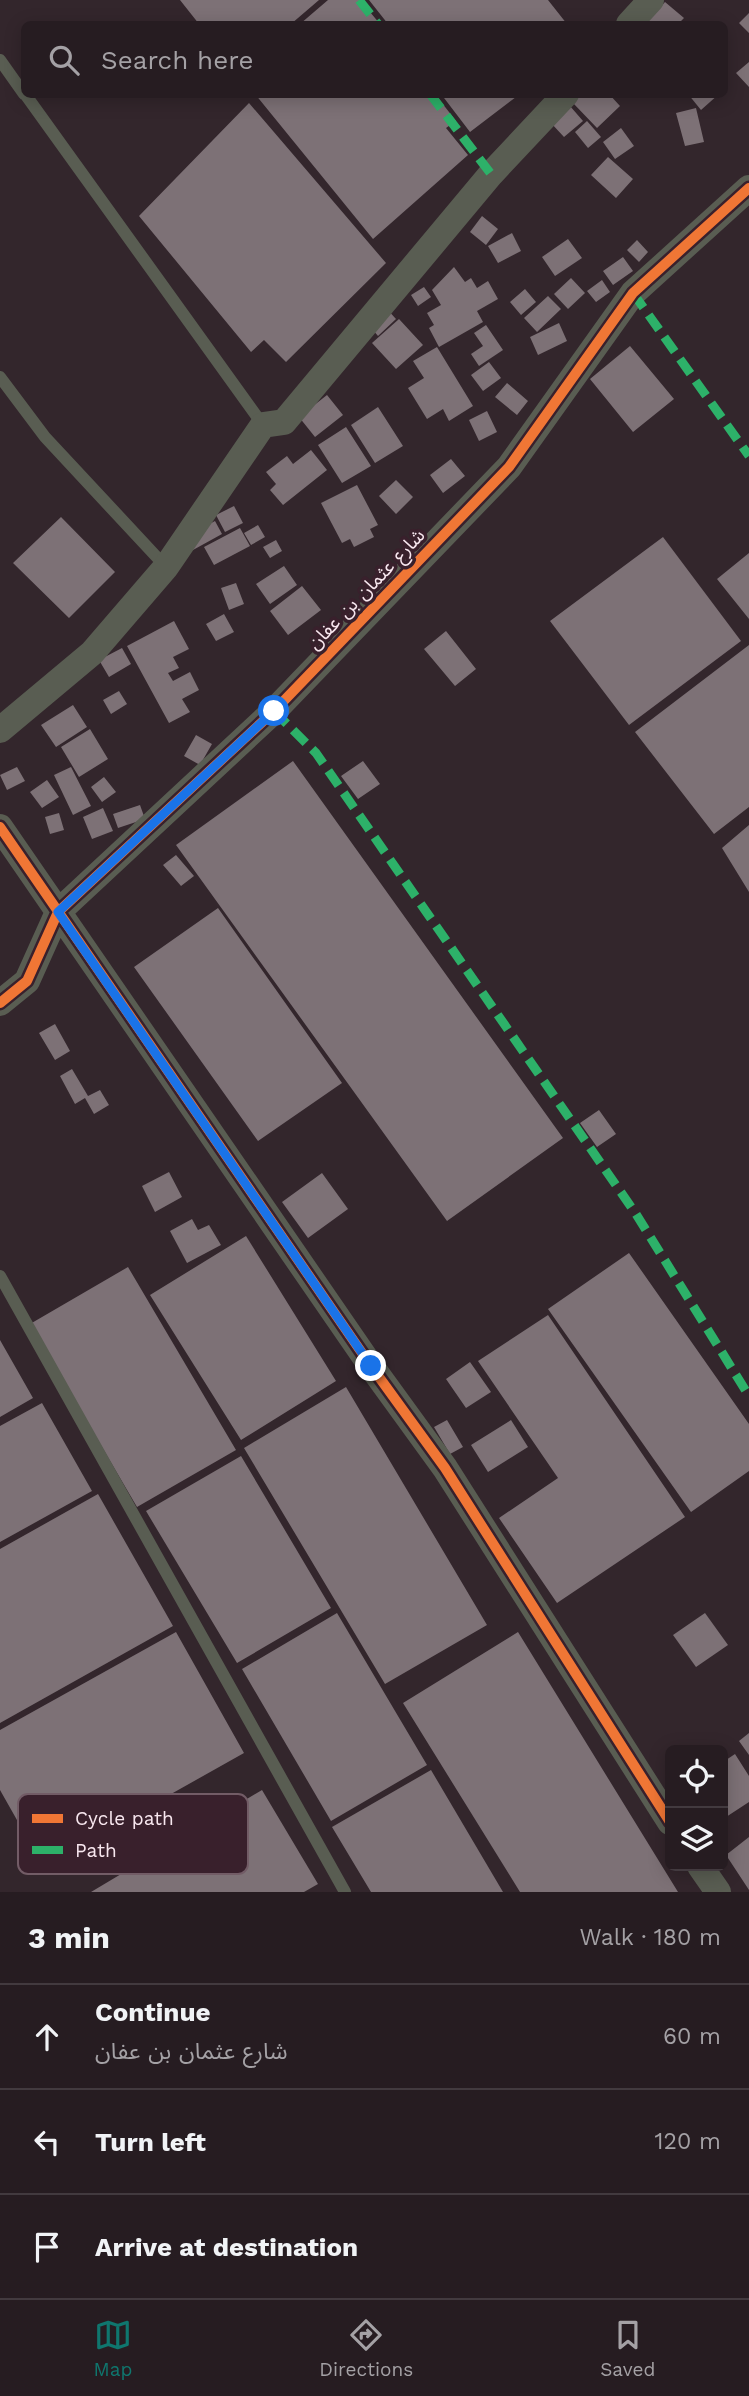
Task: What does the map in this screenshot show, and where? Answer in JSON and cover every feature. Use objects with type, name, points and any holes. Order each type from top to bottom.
[{"type":"street","points":[[632,21],[651,0]]},
{"type":"street","points":[[0,730],[92,653],[166,567],[263,425],[284,422],[491,174],[562,98]]},
{"type":"street","name":"شارع عثمان بن عفان","points":[[0,1003],[27,981],[58,912],[274,711],[499,476],[633,293],[749,188]]},
{"type":"street","points":[[0,827],[371,1366],[445,1468],[665,1814]]},
{"type":"street","points":[[703,1871],[718,1892]]},
{"type":"lane","points":[[0,60],[21,89]]},
{"type":"lane","points":[[28,98],[263,425]]},
{"type":"lane","points":[[0,377],[45,437],[166,567]]},
{"type":"lane","points":[[0,1276],[345,1892]]},
{"type":"building","points":[[180,0],[319,0],[294,21],[197,21]]},
{"type":"building","points":[[328,0],[360,0],[378,21],[304,21]]},
{"type":"building","points":[[369,0],[548,0],[565,21],[386,21]]},
{"type":"building","points":[[665,2],[684,18],[681,21],[648,21]]},
{"type":"building","points":[[749,13],[749,33],[739,23]]},
{"type":"building","points":[[749,62],[749,87],[736,73]]},
{"type":"building","points":[[258,98],[438,98],[456,121],[446,128],[468,155],[373,239]]},
{"type":"building","points":[[444,98],[515,98],[470,132]]},
{"type":"building","points":[[578,98],[613,98],[620,106],[597,128],[573,103]]},
{"type":"building","points":[[691,98],[714,98],[701,110]]},
{"type":"building","points":[[249,103],[386,263],[286,362],[264,340],[251,352],[139,216]]},
{"type":"building","points":[[570,106],[583,121],[564,137],[551,123]]},
{"type":"building","points":[[696,108],[704,142],[685,146],[676,113]]},
{"type":"building","points":[[587,121],[601,137],[588,148],[575,132]]},
{"type":"building","points":[[621,128],[634,146],[615,159],[603,142]]},
{"type":"building","points":[[608,157],[633,179],[616,198],[591,175]]},
{"type":"building","points":[[482,216],[498,229],[486,245],[470,232]]},
{"type":"building","points":[[512,233],[521,251],[498,263],[488,246]]},
{"type":"building","points":[[568,239],[582,258],[555,276],[542,257]]},
{"type":"building","points":[[637,240],[648,252],[639,262],[627,250]]},
{"type":"building","points":[[623,257],[633,271],[613,285],[603,271]]},
{"type":"building","points":[[454,267],[465,282],[471,278],[477,288],[488,281],[498,299],[477,311],[483,322],[439,347],[429,328],[434,325],[427,313],[441,305],[432,290]]},
{"type":"building","points":[[571,278],[585,293],[568,309],[554,294]]},
{"type":"building","points":[[602,280],[610,292],[596,302],[587,291]]},
{"type":"building","points":[[424,287],[431,297],[418,306],[411,295]]},
{"type":"building","points":[[525,289],[536,302],[521,315],[510,302]]},
{"type":"building","points":[[548,296],[561,309],[537,332],[524,318]]},
{"type":"building","points":[[386,308],[396,319],[378,336],[368,324]]},
{"type":"building","points":[[399,319],[423,345],[396,369],[372,343]]},
{"type":"building","points":[[559,323],[567,341],[538,355],[530,337]]},
{"type":"building","points":[[486,325],[503,350],[479,366],[471,354],[483,346],[474,333]]},
{"type":"building","points":[[630,346],[674,399],[633,432],[590,379]]},
{"type":"building","points":[[437,347],[473,406],[449,421],[443,409],[427,419],[408,388],[424,378],[413,361]]},
{"type":"building","points":[[489,362],[501,378],[483,391],[471,375]]},
{"type":"building","points":[[507,383],[528,401],[517,415],[495,397]]},
{"type":"building","points":[[327,395],[343,415],[315,437],[299,417]]},
{"type":"building","points":[[378,407],[403,446],[375,463],[351,425]]},
{"type":"building","points":[[487,411],[497,432],[479,441],[469,420]]},
{"type":"building","points":[[346,427],[371,466],[342,483],[318,445]]},
{"type":"building","points":[[311,450],[327,470],[283,505],[270,490],[276,484],[266,472],[287,456],[293,464]]},
{"type":"building","points":[[451,459],[465,476],[443,493],[430,475]]},
{"type":"building","points":[[396,480],[413,497],[396,514],[379,496]]},
{"type":"building","points":[[357,485],[378,525],[370,529],[374,537],[354,547],[350,539],[342,543],[321,503]]},
{"type":"building","points":[[234,506],[243,523],[225,532],[216,515]]},
{"type":"building","points":[[61,517],[115,572],[69,618],[13,563]]},
{"type":"building","points":[[215,521],[222,534],[193,550],[185,537]]},
{"type":"building","points":[[258,525],[265,537],[251,545],[244,533]]},
{"type":"building","points":[[240,528],[250,546],[214,565],[204,547]]},
{"type":"building","points":[[663,537],[741,641],[629,725],[550,621]]},
{"type":"building","points":[[276,540],[282,551],[270,558],[263,547]]},
{"type":"building","points":[[749,553],[749,619],[717,579]]},
{"type":"building","points":[[284,566],[297,585],[270,604],[256,584]]},
{"type":"building","points":[[236,583],[244,604],[229,610],[221,588]]},
{"type":"building","points":[[302,586],[321,610],[288,635],[270,611]]},
{"type":"building","points":[[224,614],[234,632],[216,641],[206,624]]},
{"type":"building","points":[[174,621],[189,649],[173,657],[179,668],[168,673],[173,681],[190,672],[199,690],[182,699],[190,712],[169,723],[127,646]]},
{"type":"building","points":[[446,631],[476,669],[455,686],[424,649]]},
{"type":"building","points":[[749,645],[749,807],[714,834],[635,732]]},
{"type":"building","points":[[122,648],[131,664],[109,677],[99,660]]},
{"type":"building","points":[[119,691],[127,704],[111,714],[103,700]]},
{"type":"building","points":[[73,705],[87,727],[56,747],[41,725]]},
{"type":"building","points":[[90,729],[108,759],[79,777],[61,747]]},
{"type":"building","points":[[196,735],[212,744],[200,765],[184,756]]},
{"type":"building","points":[[293,761],[563,1138],[447,1221],[176,845]]},
{"type":"building","points":[[363,761],[380,784],[358,799],[341,776]]},
{"type":"building","points":[[17,767],[25,781],[7,790],[0,775]]},
{"type":"building","points":[[71,767],[91,806],[73,815],[54,775]]},
{"type":"building","points":[[104,777],[116,792],[102,802],[91,787]]},
{"type":"building","points":[[47,780],[59,797],[42,808],[30,792]]},
{"type":"building","points":[[140,805],[145,819],[118,828],[113,814]]},
{"type":"building","points":[[103,808],[113,831],[92,839],[83,817]]},
{"type":"building","points":[[59,813],[64,830],[50,834],[45,817]]},
{"type":"building","points":[[749,825],[749,892],[722,848]]},
{"type":"building","points":[[176,855],[194,876],[181,886],[163,865]]},
{"type":"building","points":[[218,908],[342,1083],[258,1141],[134,967]]},
{"type":"building","points":[[55,1024],[70,1051],[55,1060],[39,1033]]},
{"type":"building","points":[[72,1069],[88,1096],[100,1090],[109,1105],[94,1114],[85,1098],[75,1104],[60,1076]]},
{"type":"building","points":[[599,1110],[616,1134],[597,1147],[580,1123]]},
{"type":"building","points":[[169,1172],[182,1197],[155,1212],[142,1186]]},
{"type":"building","points":[[322,1173],[348,1209],[308,1238],[282,1202]]},
{"type":"building","points":[[192,1219],[198,1230],[209,1225],[221,1245],[187,1263],[170,1231]]},
{"type":"building","points":[[246,1236],[336,1381],[241,1440],[150,1295]]},
{"type":"building","points":[[629,1253],[749,1424],[749,1471],[691,1512],[548,1309]]},
{"type":"building","points":[[128,1267],[236,1450],[137,1507],[30,1324]]},
{"type":"building","points":[[548,1315],[685,1517],[557,1603],[499,1518],[558,1478],[478,1361]]},
{"type":"building","points":[[0,1340],[33,1398],[0,1417]]},
{"type":"building","points":[[470,1362],[491,1392],[466,1408],[446,1379]]},
{"type":"building","points":[[346,1387],[487,1625],[385,1684],[244,1448]]},
{"type":"building","points":[[42,1403],[92,1491],[0,1542],[0,1426]]},
{"type":"building","points":[[447,1420],[463,1447],[450,1454],[434,1427]]},
{"type":"building","points":[[511,1420],[528,1447],[488,1472],[471,1445]]},
{"type":"building","points":[[241,1456],[331,1608],[237,1663],[146,1511]]},
{"type":"building","points":[[98,1494],[173,1626],[0,1723],[0,1549]]},
{"type":"building","points":[[337,1613],[427,1765],[331,1821],[242,1669]]},
{"type":"building","points":[[705,1613],[728,1645],[696,1667],[673,1635]]},
{"type":"building","points":[[176,1632],[244,1753],[171,1794],[18,1794],[18,1822],[0,1790],[0,1730]]},
{"type":"building","points":[[518,1632],[678,1892],[520,1892],[403,1703]]},
{"type":"building","points":[[749,1733],[749,1755],[739,1741]]},
{"type":"building","points":[[735,1754],[749,1776],[749,1802],[728,1816],[728,1808],[728,1759]]},
{"type":"building","points":[[431,1770],[503,1892],[371,1892],[332,1827]]},
{"type":"building","points":[[262,1790],[318,1884],[304,1892],[91,1892],[121,1874],[248,1874],[248,1798]]},
{"type":"building","points":[[749,1837],[749,1890],[728,1858],[728,1853]]},
{"type":"marked path","points":[[359,0],[376,21]]},
{"type":"marked path","points":[[433,98],[491,174]]},
{"type":"marked path","points":[[633,293],[749,456]]},
{"type":"marked path","points":[[274,711],[316,753],[636,1214],[749,1396]]},
{"type":"cycle path","points":[[0,1003],[27,981],[58,912],[274,711],[509,467],[633,293],[749,188]]},
{"type":"cycle path","points":[[0,827],[371,1366],[445,1468],[665,1814]]},
{"type":"route","points":[[274,711],[58,912],[371,1366]]}]
